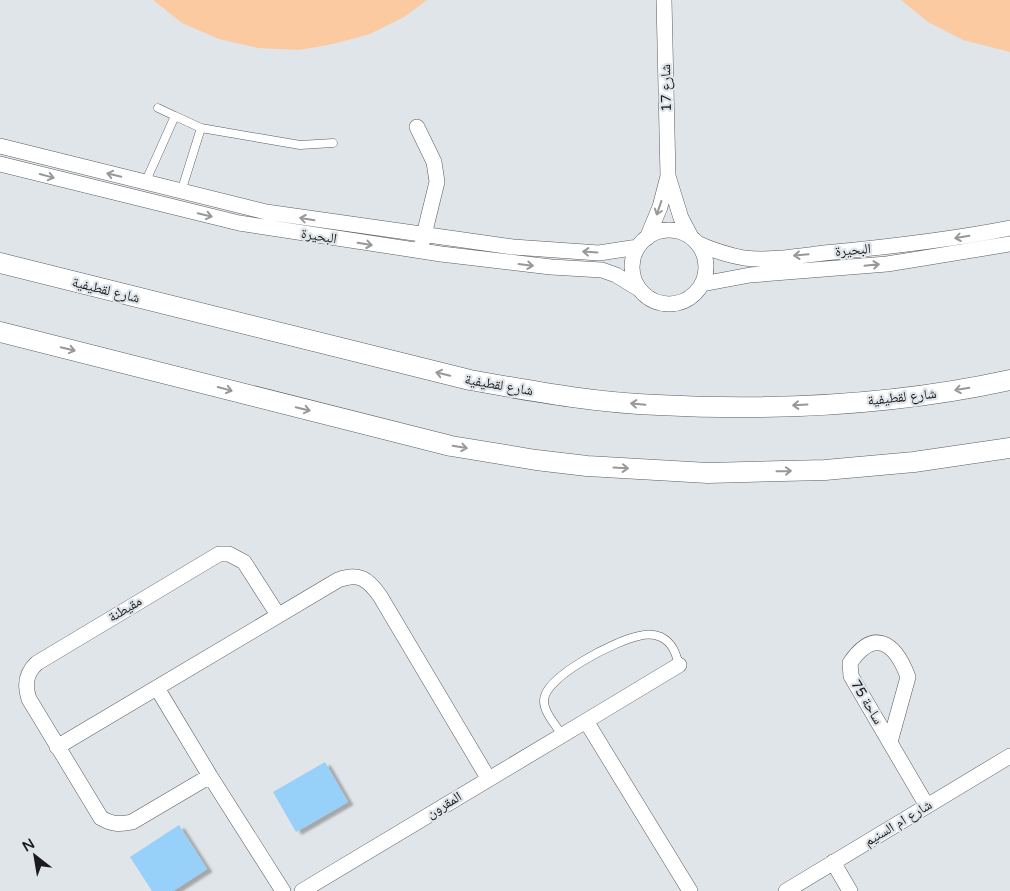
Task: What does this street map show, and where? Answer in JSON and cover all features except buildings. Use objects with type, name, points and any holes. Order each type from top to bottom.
[{"type":"street","name":"شارع 17","points":[[642,242],[660,207],[668,176],[664,0]]},
{"type":"street","points":[[417,128],[434,162],[437,182],[425,234],[419,251]]},
{"type":"street","name":"البحيرة","points":[[3,147],[266,212],[365,228],[425,234],[513,247],[599,253],[642,242]]},
{"type":"street","points":[[2,164],[3,147]]},
{"type":"street","name":"البحيرة","points":[[2,164],[239,223],[419,251],[551,268],[602,270],[639,289]]},
{"type":"street","name":"شارع 17","points":[[668,176],[682,218],[694,240]]},
{"type":"street","points":[[140,199],[145,183]]},
{"type":"street","name":"البحيرة","points":[[694,240],[712,250],[746,258],[796,256],[908,244],[1010,228]]},
{"type":"street","points":[[673,230],[694,240],[705,258],[705,276],[697,292],[690,298],[672,304],[662,304],[653,301],[639,289],[632,273],[632,264],[642,242],[664,231],[673,230]]},
{"type":"street","points":[[908,244],[911,260]]},
{"type":"street","name":"البحيرة","points":[[702,284],[750,276],[911,260],[1010,244]]},
{"type":"street","name":"شارع لقطيفية","points":[[0,263],[470,380],[543,393],[601,400],[657,406],[780,406],[860,402],[930,394],[1010,380]]},
{"type":"street","points":[[0,332],[451,446],[536,460],[588,466],[708,473],[825,470],[914,462],[1010,448]]},
{"type":"street","points":[[0,341],[20,337]]},
{"type":"street","name":"مقيطنة","points":[[210,776],[132,822],[119,825],[101,818],[28,699],[26,686],[29,670],[37,663],[219,554],[229,554],[244,562],[278,615]]},
{"type":"street","points":[[57,747],[278,615],[347,577],[363,578],[369,582],[380,596],[488,778]]},
{"type":"street","name":"ساحة 75","points":[[890,742],[908,677],[905,668],[890,647],[883,642],[872,643],[857,653],[850,663],[851,676],[927,806]]},
{"type":"street","name":"المقرون","points":[[302,891],[679,665]]},
{"type":"street","points":[[157,688],[283,891]]},
{"type":"street","points":[[586,721],[690,891]]},
{"type":"street","name":"شارع ام السنيم","points":[[786,891],[1010,756]]},
{"type":"street","points":[[833,862],[850,891]]},
{"type":"lane","points":[[158,108],[201,128],[300,145],[333,143]]},
{"type":"lane","points":[[145,183],[175,116]]},
{"type":"lane","points":[[181,192],[201,128]]},
{"type":"lane","points":[[562,735],[545,708],[544,700],[553,683],[571,669],[616,644],[637,636],[649,634],[661,637],[670,644],[676,653],[679,665]]},
{"type":"shaded area","points":[[153,0],[427,0],[404,17],[370,34],[333,44],[299,50],[258,48],[219,39],[182,23]]},
{"type":"shaded area","points":[[901,0],[1010,0],[1010,52],[963,40],[928,22]]}]
